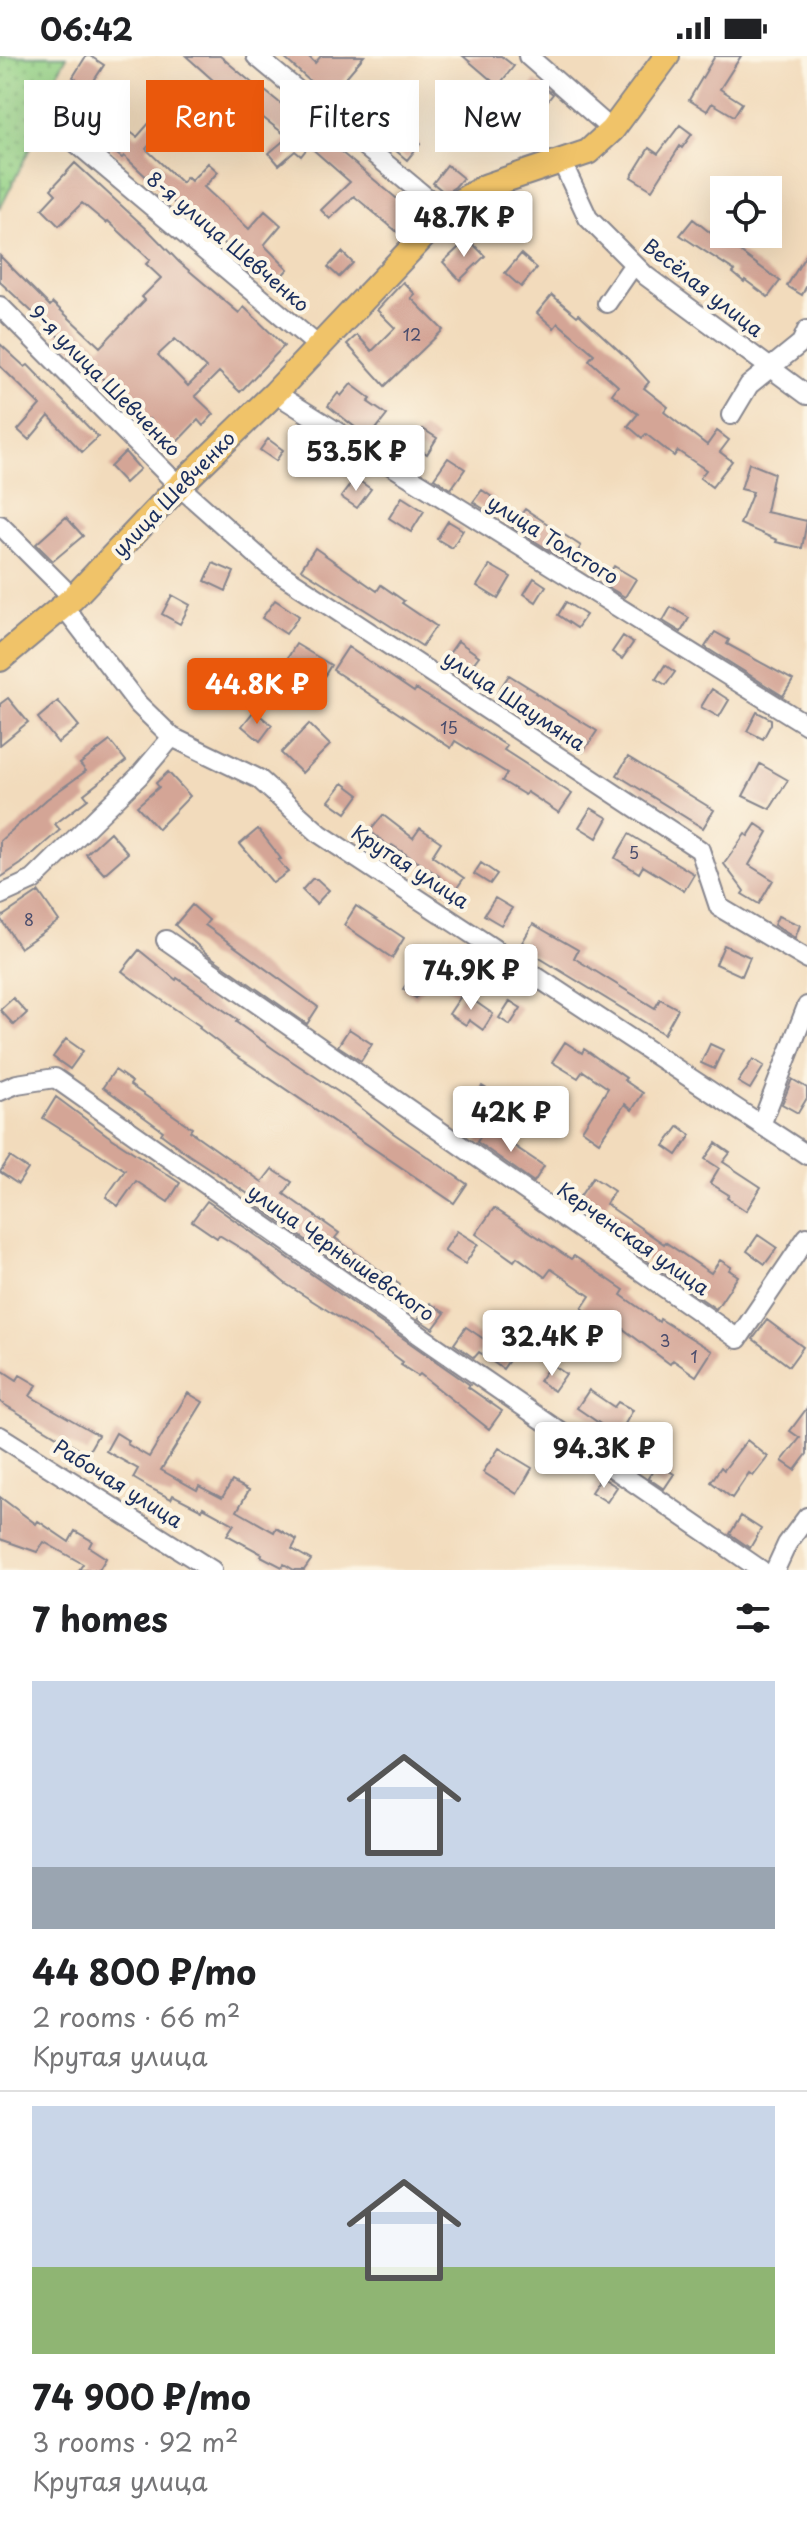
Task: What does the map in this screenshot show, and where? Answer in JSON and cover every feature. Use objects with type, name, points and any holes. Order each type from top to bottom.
[{"type":"main road","name":"улица Шевченко","points":[[0,659],[69,602],[179,486],[275,393],[317,345],[452,206],[487,186],[588,152],[612,130],[667,56]]},
{"type":"street","points":[[256,56],[445,213]]},
{"type":"street","points":[[528,56],[612,130]]},
{"type":"street","name":"8-я улица Шевченко","points":[[87,152],[317,345]]},
{"type":"street","name":"Весёлая улица","points":[[562,162],[588,218],[646,276],[807,395]]},
{"type":"street","points":[[607,303],[634,264]]},
{"type":"street","name":"9-я улица Шевченко","points":[[0,306],[179,486]]},
{"type":"street","points":[[731,415],[749,385],[801,343],[807,330]]},
{"type":"street","name":"улица Толстого","points":[[275,393],[807,725]]},
{"type":"street","name":"улица Шаумяна","points":[[179,486],[269,566],[700,850],[719,907],[807,959]]},
{"type":"street","name":"Крутая улица","points":[[0,525],[69,602],[138,704],[172,737],[259,779],[320,834],[807,1155]]},
{"type":"street","points":[[0,895],[33,880],[139,776],[172,737]]},
{"type":"street","name":"Керченская улица","points":[[166,940],[738,1339],[807,1237]]},
{"type":"street","points":[[761,1125],[807,1006]]},
{"type":"street","name":"улица Чернышевского","points":[[0,1091],[17,1084],[55,1078],[428,1341],[761,1570]]},
{"type":"street","name":"Рабочая улица","points":[[0,1436],[212,1570]]},
{"type":"street","points":[[775,1570],[787,1544],[807,1517]]},
{"type":"green space","points":[[0,56],[67,56],[54,80],[24,80],[24,152],[28,152],[0,209]]},
{"type":"building","points":[[86,56],[104,65],[94,80],[73,77]]},
{"type":"building","points":[[186,56],[220,56],[249,80],[213,80]]},
{"type":"building","points":[[282,56],[308,56],[315,63],[321,56],[364,56],[344,80],[309,80]]},
{"type":"building","points":[[463,56],[501,56],[514,66],[503,80],[491,80]]},
{"type":"building","points":[[715,56],[741,56],[720,89],[742,103],[734,116],[712,103],[707,111],[689,100]]},
{"type":"building","points":[[265,91],[280,103],[280,131],[264,118]]},
{"type":"building","points":[[680,125],[692,134],[682,148],[680,146],[652,190],[631,177],[649,148],[658,154]]},
{"type":"building","points":[[146,127],[146,152],[182,183],[187,177],[191,181],[208,163],[218,172],[204,187],[249,229],[265,211],[281,225],[264,245],[288,269],[274,284],[250,261],[247,264],[189,210],[186,213],[124,156],[122,158],[114,152],[130,152],[130,132],[137,137]]},
{"type":"building","points":[[280,144],[280,152],[294,152],[279,165],[269,153]]},
{"type":"building","points":[[316,152],[341,152],[420,218],[402,236],[354,196],[330,219],[321,210],[350,182]]},
{"type":"building","points":[[397,152],[414,152],[407,160]]},
{"type":"building","points":[[75,163],[179,262],[239,313],[244,307],[284,346],[240,392],[219,372],[195,396],[214,414],[203,426],[198,420],[175,444],[149,419],[146,422],[0,282],[0,256],[50,306],[53,303],[100,347],[145,300],[142,297],[161,278],[146,264],[150,260],[108,221],[106,223],[82,203],[59,226],[42,209],[56,194],[51,189]],"holes":[[[175,339],[206,368],[188,386],[158,355]]]},
{"type":"building","points":[[447,165],[463,178],[445,193],[433,183]]},
{"type":"building","points":[[693,219],[710,232],[710,248],[735,248],[780,281],[768,297],[680,235]]},
{"type":"building","points":[[468,239],[485,256],[460,280],[443,262]]},
{"type":"building","points":[[342,252],[353,263],[339,277],[328,267]]},
{"type":"building","points":[[807,253],[807,285],[802,295],[787,286]]},
{"type":"building","points":[[521,254],[537,268],[521,287],[505,273]]},
{"type":"building","points":[[403,282],[415,294],[411,298],[443,330],[385,386],[347,344],[357,335],[372,351],[395,328],[377,310]]},
{"type":"building","points":[[552,295],[577,316],[579,314],[628,359],[649,382],[644,388],[668,407],[664,412],[707,445],[717,431],[729,440],[720,452],[732,461],[712,487],[700,478],[706,470],[678,451],[674,456],[646,434],[642,438],[628,426],[638,414],[612,394],[618,386],[589,360],[594,354],[558,323],[554,328],[537,313]]},
{"type":"building","points":[[0,344],[25,367],[28,365],[98,437],[82,452],[49,416],[29,440],[18,430],[40,405],[0,366]]},
{"type":"building","points":[[351,384],[371,399],[368,402],[387,415],[369,438],[328,406],[338,393],[341,396]]},
{"type":"building","points":[[423,429],[437,438],[427,454],[410,443]]},
{"type":"building","points":[[313,437],[331,450],[315,472],[297,459]]},
{"type":"building","points":[[268,439],[283,450],[276,461],[260,450]]},
{"type":"building","points":[[125,452],[140,469],[125,483],[110,467]]},
{"type":"building","points":[[448,458],[465,469],[451,489],[434,478]]},
{"type":"building","points":[[749,463],[774,473],[766,512],[807,521],[802,548],[776,542],[740,524],[753,492],[741,489]]},
{"type":"building","points":[[355,478],[371,489],[357,508],[341,497]]},
{"type":"building","points":[[482,490],[495,499],[487,511],[473,502]]},
{"type":"building","points":[[402,497],[424,511],[411,532],[389,518]]},
{"type":"building","points":[[525,509],[581,546],[570,563],[512,527]]},
{"type":"building","points":[[66,517],[83,536],[53,561],[36,544]]},
{"type":"building","points":[[448,521],[463,530],[452,548],[437,539]]},
{"type":"building","points":[[315,548],[377,591],[381,585],[436,626],[422,646],[301,569]]},
{"type":"building","points":[[213,563],[234,572],[226,591],[205,581]]},
{"type":"building","points":[[490,565],[511,577],[498,599],[477,586]]},
{"type":"building","points":[[614,566],[636,579],[625,597],[603,584]]},
{"type":"building","points":[[534,578],[546,586],[536,602],[524,594]]},
{"type":"building","points":[[172,595],[190,605],[180,624],[162,614]]},
{"type":"building","points":[[275,600],[299,616],[286,634],[262,618]]},
{"type":"building","points":[[566,602],[586,615],[577,628],[558,615]]},
{"type":"building","points":[[671,607],[689,618],[681,632],[663,621]]},
{"type":"building","points":[[715,632],[729,640],[727,644],[793,680],[783,696],[705,647]]},
{"type":"building","points":[[623,636],[633,643],[622,659],[612,652]]},
{"type":"building","points":[[458,641],[479,656],[464,676],[444,661]]},
{"type":"building","points":[[296,644],[331,665],[309,702],[274,681]]},
{"type":"building","points":[[348,647],[414,692],[416,689],[507,746],[504,750],[572,794],[559,813],[527,792],[525,795],[502,781],[507,773],[455,741],[451,748],[333,670]]},
{"type":"building","points":[[665,665],[675,672],[666,685],[656,679]]},
{"type":"building","points":[[509,675],[597,731],[583,752],[496,695]]},
{"type":"building","points":[[204,676],[221,686],[210,705],[193,695]]},
{"type":"building","points":[[712,689],[729,700],[719,717],[701,707]]},
{"type":"building","points":[[8,698],[28,722],[0,745],[0,704]]},
{"type":"building","points":[[58,701],[79,726],[58,743],[38,718]]},
{"type":"building","points":[[254,711],[272,725],[260,741],[242,726]]},
{"type":"building","points":[[757,712],[771,719],[763,739],[747,731]]},
{"type":"building","points":[[309,724],[330,745],[302,773],[281,753]]},
{"type":"building","points":[[110,741],[126,761],[84,794],[88,799],[55,824],[60,830],[0,878],[0,841],[47,799],[86,771],[80,764]]},
{"type":"building","points":[[628,757],[714,810],[703,828],[617,775]]},
{"type":"building","points":[[760,764],[788,780],[770,809],[743,796]]},
{"type":"building","points":[[168,772],[190,796],[158,829],[137,806],[159,787],[156,783]]},
{"type":"building","points":[[343,783],[359,795],[346,813],[329,801]]},
{"type":"building","points":[[591,808],[608,818],[597,838],[579,827]]},
{"type":"building","points":[[383,815],[413,838],[420,828],[441,842],[432,856],[464,878],[451,896],[434,884],[439,876],[392,845],[390,847],[370,831]]},
{"type":"building","points":[[756,824],[768,832],[749,865],[773,880],[759,904],[742,894],[744,891],[724,864]]},
{"type":"building","points":[[258,829],[288,872],[273,883],[240,844]]},
{"type":"building","points":[[110,832],[128,853],[104,874],[86,854]]},
{"type":"building","points":[[629,834],[694,874],[684,891],[643,866],[639,873],[615,858]]},
{"type":"building","points":[[481,863],[497,874],[490,884],[474,874]]},
{"type":"building","points":[[312,879],[317,879],[329,890],[316,904],[302,890]]},
{"type":"building","points":[[39,892],[59,921],[20,948],[0,918]]},
{"type":"building","points":[[495,898],[512,908],[501,925],[484,915]]},
{"type":"building","points":[[192,905],[209,920],[205,925],[318,1007],[307,1024],[207,954],[175,925]]},
{"type":"building","points":[[356,906],[404,938],[392,958],[344,925]]},
{"type":"building","points":[[778,916],[800,925],[795,938],[774,925]]},
{"type":"building","points":[[533,924],[578,950],[574,958],[655,1008],[660,999],[678,1009],[664,1034],[520,946]]},
{"type":"building","points":[[724,945],[750,957],[742,976],[716,964]]},
{"type":"building","points":[[139,950],[176,980],[238,1020],[236,1022],[275,1050],[467,1184],[454,1203],[238,1057],[122,971]]},
{"type":"building","points":[[423,960],[436,969],[416,998],[403,989]]},
{"type":"building","points":[[448,967],[465,977],[456,993],[439,982]]},
{"type":"building","points":[[463,993],[493,1014],[483,1030],[469,1020],[466,1025],[449,1014]]},
{"type":"building","points":[[13,998],[27,1013],[14,1025],[0,1010]]},
{"type":"building","points":[[510,1001],[521,1008],[510,1025],[499,1018]]},
{"type":"building","points":[[349,1029],[372,1044],[361,1061],[338,1046]]},
{"type":"building","points":[[66,1039],[83,1051],[70,1069],[53,1057]]},
{"type":"building","points":[[565,1042],[582,1053],[584,1049],[643,1093],[632,1110],[625,1104],[599,1142],[582,1130],[608,1088],[583,1071],[578,1078],[552,1062]]},
{"type":"building","points":[[710,1044],[723,1050],[714,1069],[701,1063]]},
{"type":"building","points":[[753,1059],[764,1066],[750,1089],[738,1082]]},
{"type":"building","points":[[115,1070],[132,1082],[130,1085],[192,1128],[190,1131],[262,1182],[272,1169],[292,1182],[284,1194],[339,1233],[335,1238],[400,1285],[389,1299],[248,1199],[251,1196],[189,1155],[161,1134],[163,1131],[103,1087]]},
{"type":"building","points":[[792,1079],[807,1088],[807,1098],[798,1113],[782,1104]]},
{"type":"building","points":[[482,1086],[496,1094],[481,1118],[467,1110]]},
{"type":"building","points":[[56,1097],[180,1183],[168,1202],[136,1181],[118,1206],[106,1197],[125,1170],[43,1118]]},
{"type":"building","points":[[679,1126],[691,1135],[677,1155],[664,1146]]},
{"type":"building","points":[[486,1127],[544,1166],[534,1182],[477,1142]]},
{"type":"building","points":[[716,1143],[730,1153],[723,1162],[761,1187],[746,1211],[710,1183],[719,1168],[705,1159]]},
{"type":"building","points":[[10,1157],[28,1169],[18,1184],[0,1172]]},
{"type":"building","points":[[593,1177],[614,1191],[606,1204],[664,1244],[711,1273],[720,1260],[731,1267],[729,1270],[738,1276],[716,1309],[610,1235],[614,1230],[575,1204]]},
{"type":"building","points":[[207,1201],[470,1385],[468,1387],[502,1411],[489,1429],[420,1374],[418,1376],[401,1365],[403,1362],[371,1338],[286,1284],[247,1252],[219,1235],[217,1238],[192,1221]]},
{"type":"building","points":[[494,1208],[624,1290],[621,1295],[659,1322],[660,1319],[712,1351],[696,1376],[673,1360],[670,1364],[606,1316],[602,1322],[582,1308],[590,1296],[551,1269],[545,1277],[517,1257],[514,1261],[476,1234]]},
{"type":"building","points":[[457,1231],[478,1244],[465,1264],[444,1251]]},
{"type":"building","points":[[758,1235],[777,1248],[765,1264],[747,1251]]},
{"type":"building","points":[[430,1303],[445,1313],[433,1329],[418,1319]]},
{"type":"building","points":[[767,1320],[803,1347],[789,1366],[753,1339]]},
{"type":"building","points":[[466,1327],[497,1348],[500,1344],[514,1353],[503,1369],[479,1352],[474,1358],[454,1344]]},
{"type":"building","points":[[551,1364],[566,1374],[554,1391],[539,1381]]},
{"type":"building","points":[[0,1369],[17,1380],[20,1375],[37,1385],[30,1396],[98,1435],[87,1454],[0,1402]]},
{"type":"building","points":[[589,1390],[614,1407],[618,1402],[633,1410],[618,1436],[577,1408]]},
{"type":"building","points":[[188,1393],[203,1402],[161,1470],[197,1490],[199,1486],[222,1498],[232,1481],[249,1490],[237,1511],[274,1532],[276,1528],[297,1540],[292,1549],[311,1560],[304,1570],[294,1570],[284,1564],[282,1567],[261,1556],[227,1535],[234,1524],[203,1507],[202,1510],[173,1495],[171,1499],[150,1488],[133,1478],[138,1469],[106,1451],[116,1433],[129,1441],[127,1444],[149,1457]]},
{"type":"building","points":[[807,1408],[807,1454],[795,1470],[782,1461],[800,1438],[790,1431]]},
{"type":"building","points":[[747,1440],[768,1457],[753,1476],[749,1473],[732,1498],[711,1482]]},
{"type":"building","points":[[499,1448],[532,1468],[517,1494],[483,1472]]},
{"type":"building","points":[[658,1464],[674,1474],[664,1489],[648,1478]]},
{"type":"building","points":[[601,1477],[617,1487],[607,1502],[591,1492]]},
{"type":"building","points":[[0,1497],[36,1524],[38,1521],[69,1542],[75,1531],[92,1541],[89,1547],[106,1558],[99,1570],[79,1570],[83,1564],[44,1542],[37,1552],[0,1539]]},
{"type":"building","points":[[741,1516],[761,1529],[750,1548],[730,1534]]}]
